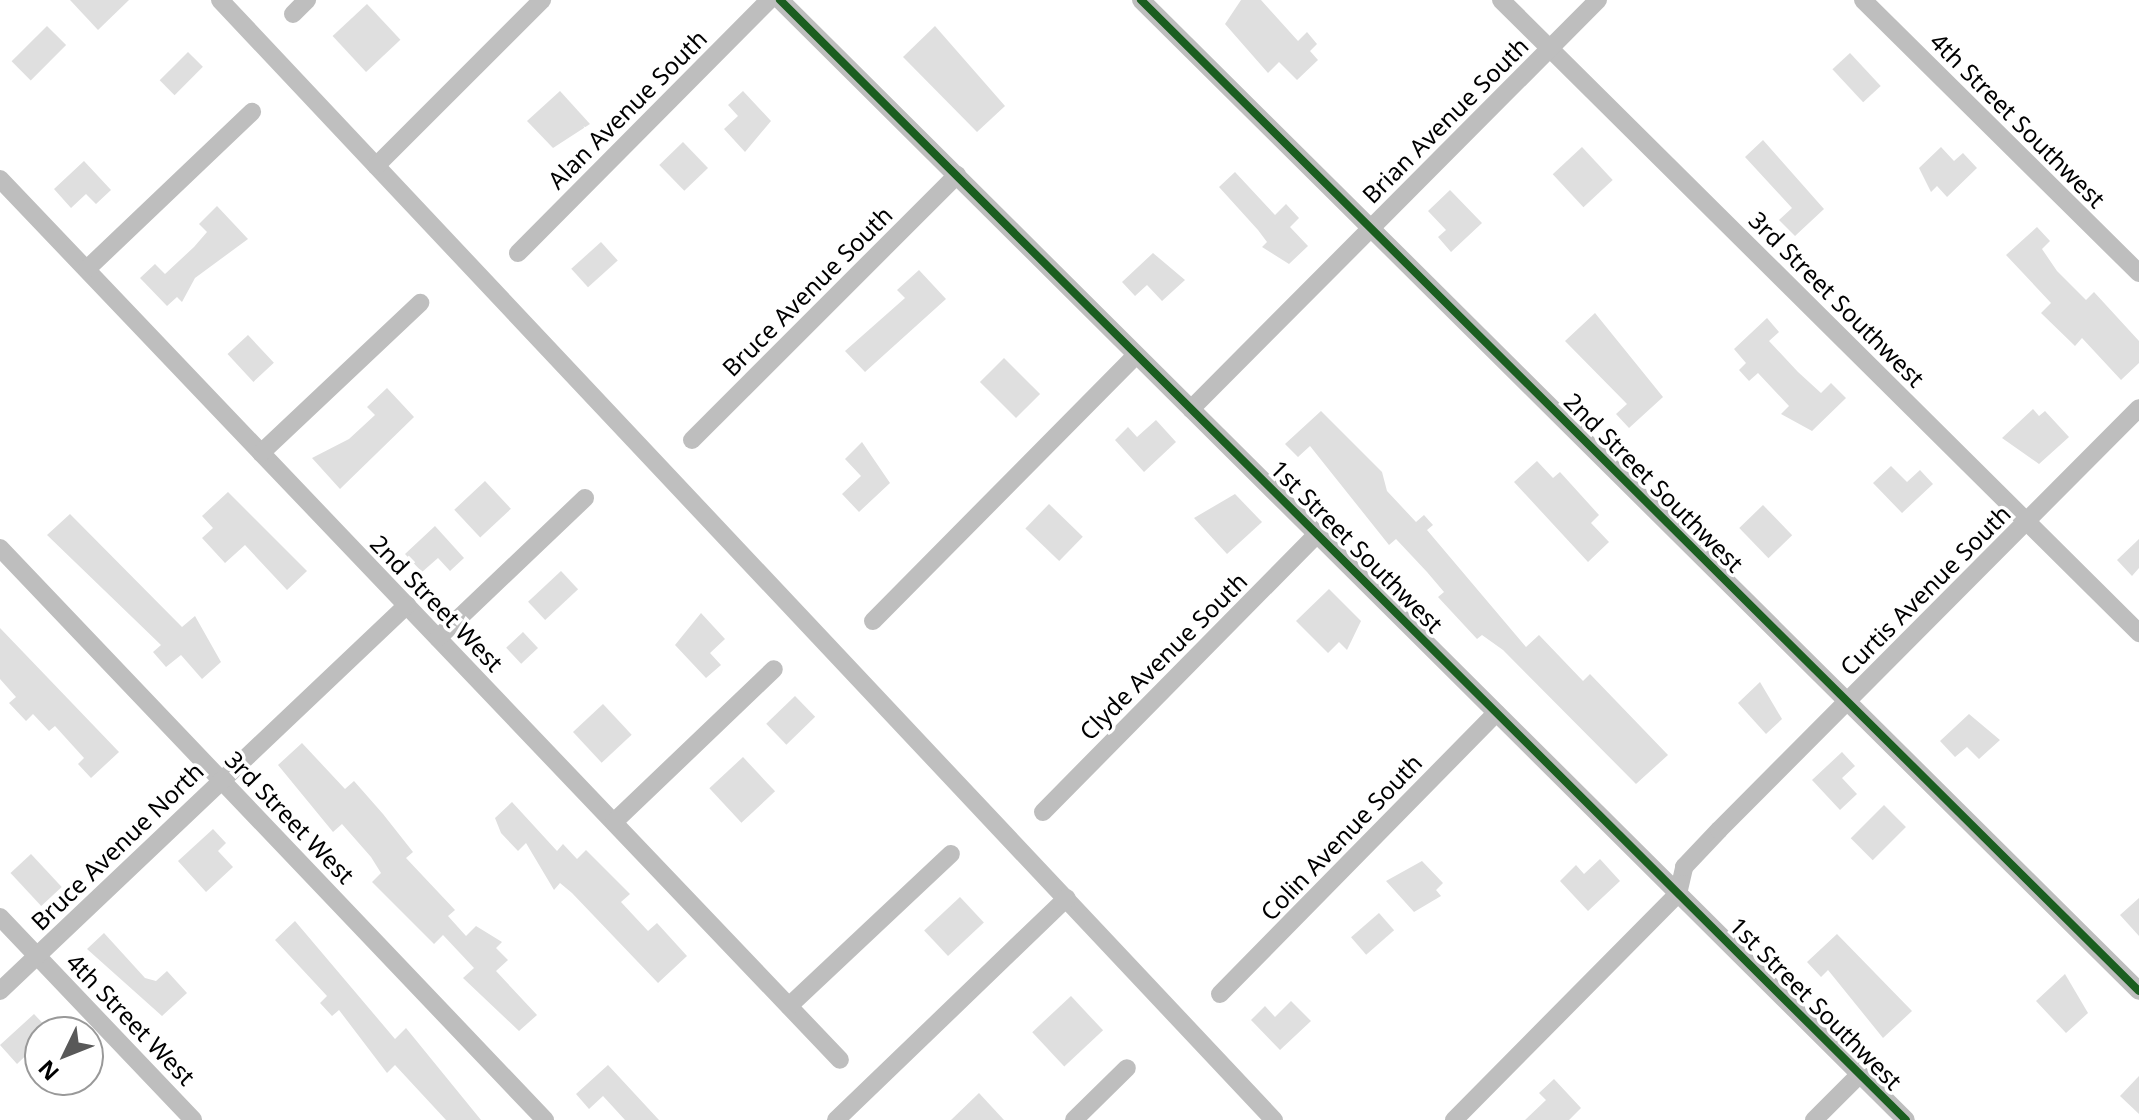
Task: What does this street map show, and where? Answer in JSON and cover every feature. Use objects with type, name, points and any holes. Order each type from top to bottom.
[{"type":"street","points":[[293,14],[307,0]]},
{"type":"street","name":"Alan Avenue South","points":[[518,253],[769,0]]},
{"type":"street","name":"1st Street Southwest","points":[[780,0],[1906,1120]]},
{"type":"street","name":"2nd Street Southwest","points":[[1141,0],[2139,991]]},
{"type":"street","name":"3rd Street Southwest","points":[[1501,0],[2139,633]]},
{"type":"street","name":"Brian Avenue South","points":[[1191,409],[1598,0]]},
{"type":"street","name":"4th Street Southwest","points":[[1863,0],[2139,273]]},
{"type":"street","points":[[87,269],[252,112]]},
{"type":"street","name":"Bruce Avenue South","points":[[692,440],[957,175]]},
{"type":"street","name":"2nd Street West","points":[[0,179],[840,1060]]},
{"type":"street","points":[[261,453],[420,303]]},
{"type":"street","points":[[873,621],[1136,355]]},
{"type":"street","name":"Curtis Avenue South","points":[[1454,1120],[1678,894],[1684,867],[2139,408]]},
{"type":"street","points":[[438,638],[585,498]]},
{"type":"street","name":"Clyde Avenue South","points":[[1043,812],[1317,534]]},
{"type":"street","name":"3rd Street West","points":[[0,548],[545,1120]]},
{"type":"street","name":"Bruce Avenue North","points":[[0,991],[407,605]]},
{"type":"street","points":[[614,822],[774,669]]},
{"type":"street","name":"Colin Avenue South","points":[[1220,994],[1496,713]]},
{"type":"street","points":[[789,1006],[951,854]]},
{"type":"street","name":"4th Street West","points":[[0,917],[193,1120]]},
{"type":"street","points":[[1074,1120],[1127,1068]]},
{"type":"street","points":[[1814,1120],[1860,1074]]},
{"type":"building","points":[[70,0],[129,0],[98,30]]},
{"type":"building","points":[[1241,0],[1261,0],[1298,41],[1307,32],[1317,44],[1310,51],[1318,60],[1297,80],[1279,62],[1268,73],[1225,24]]},
{"type":"building","points":[[367,4],[400,40],[366,72],[333,36]]},
{"type":"building","points":[[47,26],[66,45],[31,80],[12,61]]},
{"type":"building","points":[[935,26],[1005,106],[977,132],[903,57]]},
{"type":"building","points":[[188,52],[203,67],[175,95],[160,80]]},
{"type":"building","points":[[1850,53],[1881,86],[1863,102],[1832,69]]},
{"type":"building","points":[[560,91],[590,124],[553,148],[527,121]]},
{"type":"building","points":[[743,91],[771,121],[745,152],[724,129],[738,116],[728,105]]},
{"type":"building","points":[[1763,140],[1824,209],[1795,236],[1779,220],[1792,208],[1745,157]]},
{"type":"building","points":[[683,142],[708,168],[684,191],[659,165]]},
{"type":"building","points":[[1582,147],[1613,180],[1583,207],[1553,174]]},
{"type":"building","points":[[1941,147],[1954,161],[1963,153],[1977,168],[1947,197],[1937,186],[1931,192],[1919,168]]},
{"type":"building","points":[[84,161],[111,190],[96,204],[86,194],[71,208],[54,189]]},
{"type":"building","points":[[1235,172],[1275,215],[1286,204],[1299,218],[1290,227],[1308,246],[1289,264],[1262,247],[1267,242],[1219,187]]},
{"type":"building","points":[[1450,190],[1482,223],[1451,252],[1438,237],[1446,230],[1428,211]]},
{"type":"building","points":[[217,206],[248,239],[195,278],[182,302],[177,297],[167,306],[140,278],[155,264],[165,274],[194,247],[207,232],[199,224]]},
{"type":"building","points":[[2037,227],[2050,241],[2042,249],[2057,271],[2086,300],[2094,292],[2139,341],[2139,363],[2121,380],[2082,338],[2075,346],[2041,313],[2051,303],[2006,255]]},
{"type":"building","points":[[601,242],[618,261],[588,287],[571,269]]},
{"type":"building","points":[[1153,253],[1185,280],[1162,301],[1147,285],[1135,296],[1122,282]]},
{"type":"building","points":[[919,270],[946,299],[865,372],[845,351],[905,298],[897,290]]},
{"type":"building","points":[[1595,313],[1663,397],[1629,428],[1616,414],[1627,404],[1565,341]]},
{"type":"building","points":[[1767,318],[1779,332],[1769,341],[1798,372],[1821,393],[1831,383],[1846,398],[1812,431],[1781,414],[1789,406],[1758,373],[1749,381],[1739,370],[1746,363],[1734,349]]},
{"type":"building","points":[[248,335],[274,363],[253,382],[228,354]]},
{"type":"building","points":[[1004,358],[1040,394],[1016,418],[980,382]]},
{"type":"building","points":[[387,388],[414,417],[340,489],[312,458],[349,439],[375,415],[367,407]]},
{"type":"building","points":[[2033,409],[2039,416],[2045,411],[2069,437],[2039,464],[2002,438]]},
{"type":"building","points":[[1321,411],[1382,472],[1387,491],[1416,522],[1424,515],[1433,525],[1427,530],[1526,647],[1539,635],[1583,681],[1590,674],[1668,755],[1636,784],[1503,650],[1482,635],[1477,639],[1438,597],[1444,592],[1427,572],[1396,539],[1389,545],[1310,446],[1298,457],[1285,444]]},
{"type":"building","points":[[1156,420],[1176,442],[1144,472],[1115,440],[1128,427],[1137,437]]},
{"type":"building","points":[[862,442],[890,483],[859,512],[842,494],[861,476],[845,459]]},
{"type":"building","points":[[1537,461],[1553,478],[1560,472],[1599,515],[1591,523],[1609,542],[1588,562],[1514,482]]},
{"type":"building","points":[[1891,466],[1907,482],[1920,470],[1933,484],[1902,513],[1873,483]]},
{"type":"building","points":[[485,481],[511,509],[480,537],[454,510]]},
{"type":"building","points":[[228,492],[307,571],[287,590],[245,545],[225,563],[202,538],[213,528],[202,516]]},
{"type":"building","points":[[1235,494],[1262,522],[1227,554],[1194,518]]},
{"type":"building","points":[[1049,504],[1083,537],[1059,561],[1025,528]]},
{"type":"building","points":[[1763,505],[1792,535],[1768,558],[1739,528]]},
{"type":"building","points":[[70,514],[182,627],[195,616],[221,662],[202,679],[181,655],[166,667],[153,652],[161,645],[47,535]]},
{"type":"building","points":[[435,526],[464,558],[450,571],[438,558],[422,572],[405,554]]},
{"type":"building","points":[[2139,539],[2139,568],[2132,576],[2117,560]]},
{"type":"building","points":[[561,571],[578,589],[545,620],[528,602]]},
{"type":"building","points":[[1329,589],[1361,621],[1347,650],[1339,642],[1328,653],[1296,621]]},
{"type":"building","points":[[701,613],[725,639],[710,653],[721,665],[706,678],[675,645]]},
{"type":"building","points":[[0,628],[119,752],[91,778],[78,764],[84,758],[55,726],[49,731],[33,714],[26,721],[9,703],[16,697],[0,679]]},
{"type":"building","points":[[523,632],[538,648],[521,664],[506,648]]},
{"type":"building","points":[[1760,682],[1782,719],[1766,734],[1738,703]]},
{"type":"building","points":[[795,696],[815,717],[786,745],[766,724]]},
{"type":"building","points":[[603,704],[632,735],[602,763],[573,732]]},
{"type":"building","points":[[1969,714],[2000,740],[1979,759],[1967,747],[1955,757],[1940,741]]},
{"type":"building","points":[[302,743],[345,789],[354,781],[383,814],[413,852],[406,858],[455,910],[448,916],[466,936],[476,926],[502,942],[496,948],[508,960],[496,971],[537,1015],[519,1031],[463,978],[474,968],[443,935],[434,944],[372,882],[381,873],[371,857],[342,824],[333,832],[278,765]]},
{"type":"building","points":[[1842,752],[1855,766],[1842,778],[1857,794],[1840,810],[1812,780]]},
{"type":"building","points":[[743,757],[775,791],[741,823],[709,788]]},
{"type":"building","points":[[512,802],[557,851],[563,844],[577,859],[586,850],[630,894],[621,902],[648,931],[657,923],[687,956],[658,983],[572,893],[560,883],[554,890],[526,843],[518,851],[501,833],[495,818]]},
{"type":"building","points":[[1884,805],[1906,827],[1873,860],[1851,838]]},
{"type":"building","points":[[213,829],[226,843],[218,851],[233,867],[206,892],[178,861]]},
{"type":"building","points":[[31,854],[62,887],[41,906],[11,873]]},
{"type":"building","points":[[1600,859],[1620,881],[1588,911],[1560,881],[1576,865],[1584,874]]},
{"type":"building","points":[[1422,861],[1443,883],[1436,890],[1441,896],[1414,912],[1386,881]]},
{"type":"building","points":[[960,897],[984,923],[948,956],[924,930]]},
{"type":"building","points":[[2139,898],[2139,936],[2120,915]]},
{"type":"building","points":[[1379,913],[1394,930],[1366,955],[1351,937]]},
{"type":"building","points":[[295,921],[395,1039],[406,1028],[481,1120],[446,1120],[395,1065],[387,1073],[339,1010],[332,1016],[320,1003],[327,996],[275,940]]},
{"type":"building","points":[[104,933],[145,978],[156,981],[167,971],[187,993],[162,1016],[87,949]]},
{"type":"building","points":[[1837,934],[1912,1011],[1883,1038],[1828,970],[1821,977],[1807,962]]},
{"type":"building","points":[[2065,974],[2088,1013],[2066,1033],[2036,1001]]},
{"type":"building","points":[[1071,996],[1103,1030],[1064,1067],[1032,1032]]},
{"type":"building","points":[[1291,1001],[1311,1021],[1280,1050],[1251,1020],[1265,1006],[1275,1017]]},
{"type":"building","points":[[24,1023],[24,1057],[17,1064],[0,1045]]},
{"type":"building","points":[[608,1065],[659,1120],[625,1120],[603,1096],[589,1109],[576,1094]]},
{"type":"building","points":[[2139,1076],[2139,1114],[2120,1096]]},
{"type":"building","points":[[1554,1079],[1581,1108],[1569,1120],[1525,1120],[1546,1100],[1539,1093]]},
{"type":"building","points":[[979,1093],[1004,1120],[951,1120]]},
{"type":"waterway","points":[[220,0],[1274,1120]]},
{"type":"waterway","points":[[376,166],[542,0]]},
{"type":"waterway","points":[[836,1120],[1067,898]]},
{"type":"cycle path","points":[[780,0],[1906,1120]]},
{"type":"cycle path","points":[[1141,0],[2139,991]]}]
